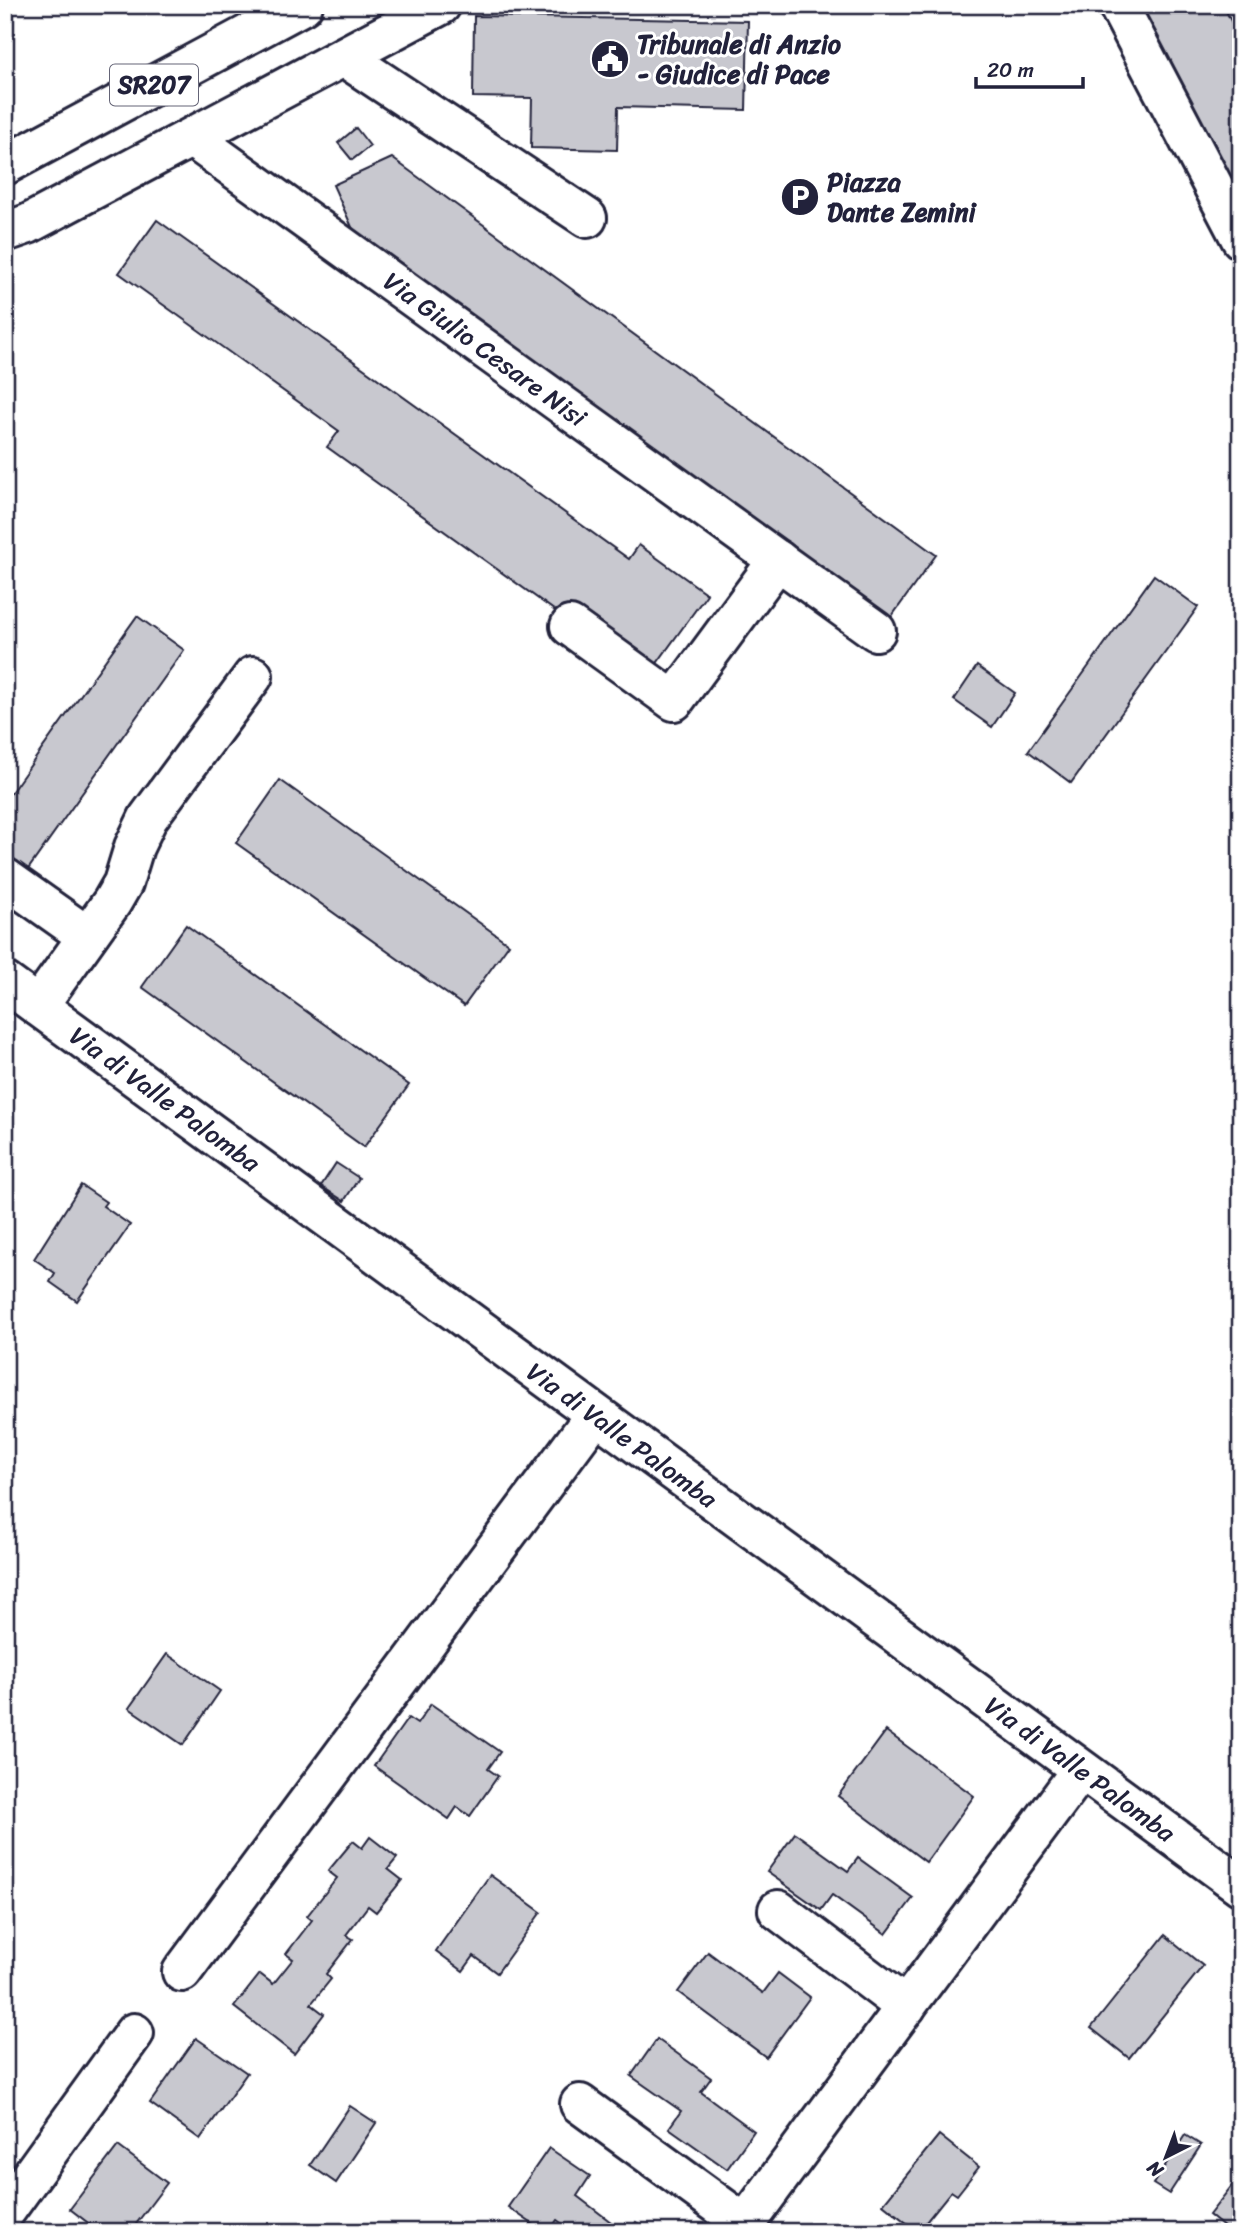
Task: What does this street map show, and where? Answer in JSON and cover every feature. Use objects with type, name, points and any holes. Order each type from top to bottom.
[{"type":"street","name":"SR207","points":[[5,165],[303,5]]},
{"type":"street","points":[[5,232],[28,224],[441,5]]},
{"type":"street","points":[[1118,5],[1241,239]]},
{"type":"street","points":[[344,57],[587,218]]},
{"type":"street","name":"Via Giulio Cesare Nisi","points":[[192,138],[876,631]]},
{"type":"street","points":[[570,626],[674,701],[778,559]]},
{"type":"street","points":[[38,1006],[123,883],[141,829],[253,676]]},
{"type":"street","points":[[5,878],[87,936]]},
{"type":"street","name":"Via di Valle Palomba","points":[[5,982],[1241,1886]]},
{"type":"street","points":[[182,1972],[595,1415]]},
{"type":"street","points":[[580,2104],[742,2228],[1081,1770]]},
{"type":"street","points":[[778,1910],[906,2007]]},
{"type":"street","points":[[5,2212],[134,2033]]},
{"type":"building","points":[[1134,5],[1223,5],[1241,41],[1241,189],[1231,194]]},
{"type":"building","name":"Tribunale di Anzio - Giudice di Pace","points":[[474,16],[748,21],[746,110],[618,107],[617,150],[531,148],[532,98],[473,97]]},
{"type":"building","points":[[356,128],[370,146],[352,160],[338,143]]},
{"type":"building","points":[[392,158],[936,555],[884,627],[360,245],[333,185]]},
{"type":"building","points":[[157,220],[629,559],[639,545],[707,594],[647,677],[327,447],[339,431],[119,273]]},
{"type":"building","points":[[1154,575],[1198,607],[1071,783],[1028,751]]},
{"type":"building","points":[[137,616],[184,650],[19,882],[5,872],[5,801]]},
{"type":"building","points":[[977,666],[1015,693],[992,727],[954,700]]},
{"type":"building","points":[[280,780],[509,944],[464,1006],[236,843]]},
{"type":"building","points":[[186,925],[409,1085],[364,1147],[142,987]]},
{"type":"building","points":[[336,1163],[359,1178],[344,1201],[321,1186]]},
{"type":"building","points":[[81,1185],[106,1202],[103,1206],[130,1225],[77,1301],[50,1282],[55,1273],[34,1259]]},
{"type":"building","points":[[167,1654],[220,1691],[183,1745],[129,1708]]},
{"type":"building","points":[[431,1704],[500,1752],[488,1769],[498,1776],[470,1816],[457,1807],[449,1819],[374,1766],[408,1718],[417,1724]]},
{"type":"building","points":[[886,1731],[974,1796],[926,1862],[838,1796]]},
{"type":"building","points":[[795,1833],[848,1871],[858,1858],[913,1898],[886,1934],[832,1895],[821,1910],[767,1872]]},
{"type":"building","points":[[370,1837],[397,1858],[388,1869],[402,1880],[376,1912],[368,1906],[346,1935],[353,1939],[326,1974],[331,1979],[311,2004],[324,2014],[294,2054],[234,2007],[260,1974],[273,1984],[293,1959],[286,1954],[312,1920],[307,1916],[337,1878],[328,1871],[353,1841],[362,1848]]},
{"type":"building","points":[[490,1875],[541,1912],[497,1973],[474,1956],[463,1971],[436,1951]]},
{"type":"building","points":[[1165,1935],[1203,1966],[1129,2058],[1091,2028]]},
{"type":"building","points":[[708,1952],[763,1993],[778,1973],[810,1997],[766,2057],[678,1992]]},
{"type":"building","points":[[196,2038],[247,2073],[200,2139],[150,2103]]},
{"type":"building","points":[[657,2039],[711,2078],[701,2092],[754,2131],[727,2169],[669,2128],[681,2111],[631,2076]]},
{"type":"building","points":[[350,2106],[376,2123],[336,2183],[310,2165]]},
{"type":"building","points":[[939,2135],[979,2167],[957,2195],[951,2191],[918,2232],[883,2204]]},
{"type":"building","points":[[1185,2135],[1201,2145],[1169,2194],[1153,2184]]},
{"type":"building","points":[[118,2146],[167,2183],[130,2232],[100,2232],[70,2209]]},
{"type":"building","points":[[549,2148],[590,2176],[577,2196],[624,2232],[573,2232],[557,2220],[549,2232],[544,2232],[508,2207]]},
{"type":"building","points":[[1241,2174],[1241,2232],[1230,2232],[1209,2215]]},
{"type":"building","points":[[636,2222],[651,2232],[630,2232]]},
{"type":"place","name":"Tribunale di Anzio - Giudice di Pace","points":[[610,59]]},
{"type":"place","name":"Piazza Dante Zemini","points":[[800,197]]}]
